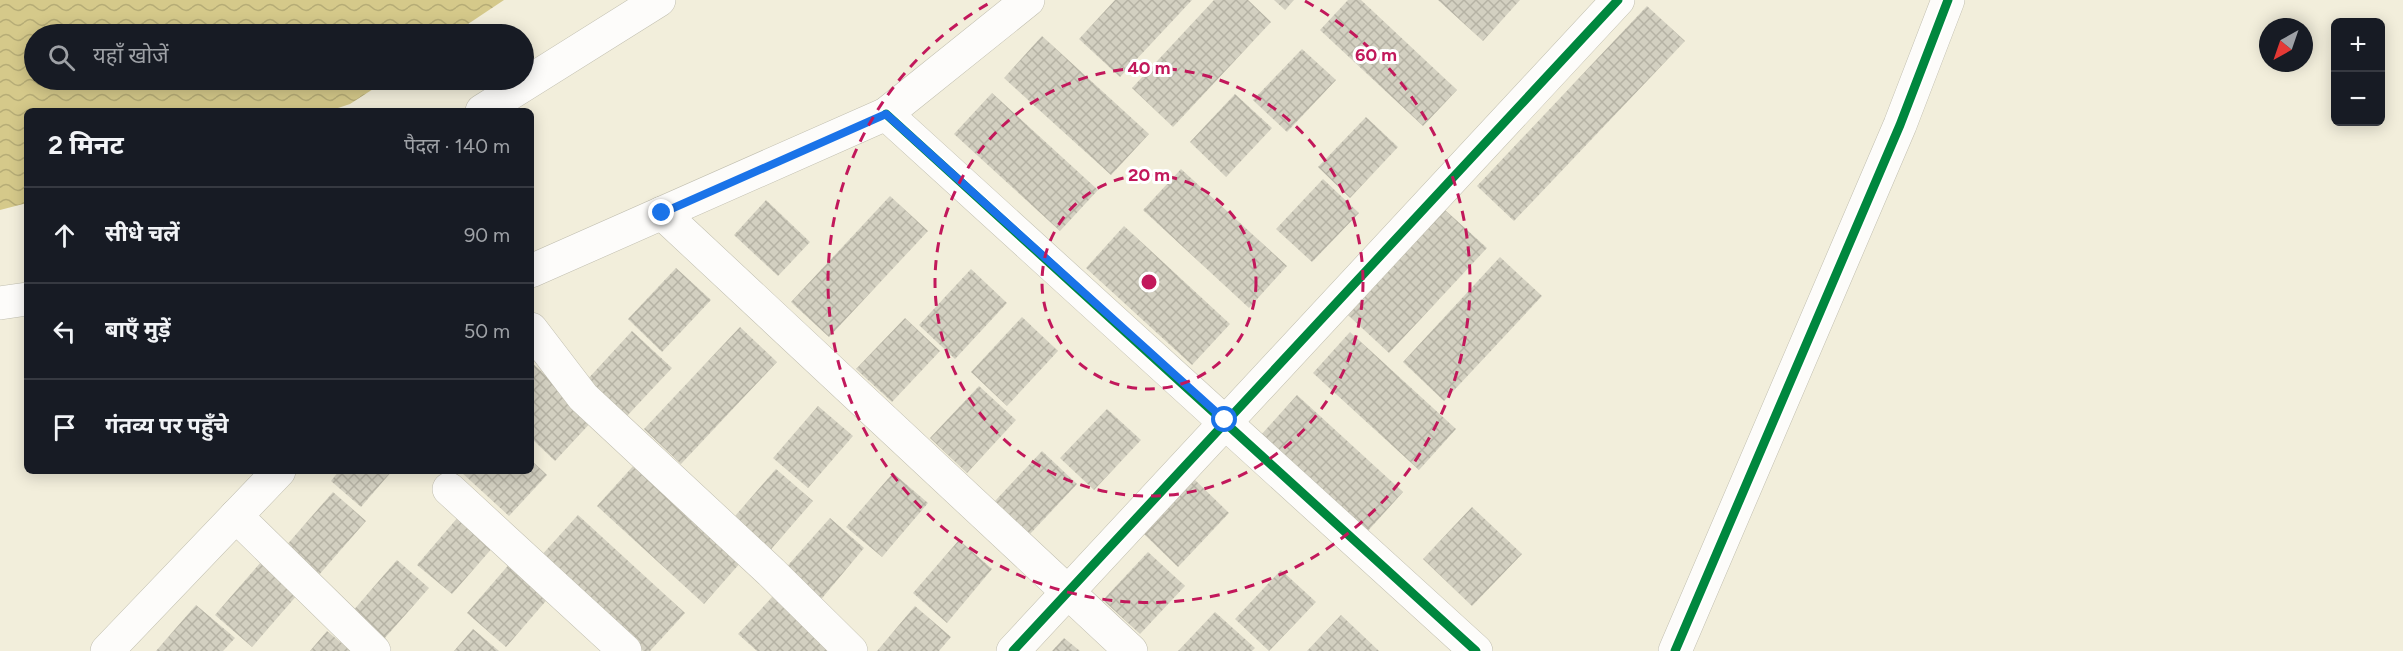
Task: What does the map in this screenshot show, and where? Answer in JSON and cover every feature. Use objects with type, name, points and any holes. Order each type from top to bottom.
[{"type":"street","points":[[534,78],[659,0]]},
{"type":"street","points":[[534,270],[886,114],[1028,0]]},
{"type":"street","points":[[1013,651],[1225,420],[1618,0]]},
{"type":"street","points":[[1675,651],[1900,124],[1948,0]]},
{"type":"street","points":[[487,108],[515,90]]},
{"type":"street","points":[[886,114],[1225,420],[1466,648]]},
{"type":"street","points":[[662,213],[1131,651]]},
{"type":"street","points":[[0,303],[24,299]]},
{"type":"street","points":[[534,333],[583,397],[771,572],[851,651]]},
{"type":"street","points":[[106,651],[276,474]]},
{"type":"street","points":[[449,489],[625,651]]},
{"type":"street","points":[[236,516],[374,651]]},
{"type":"water","points":[[0,0],[504,0],[468,24],[24,24],[24,90],[372,90],[350,104],[338,108],[24,108],[24,204],[0,210]]},
{"type":"building","points":[[1115,0],[1192,0],[1120,77],[1079,39]]},
{"type":"building","points":[[1214,0],[1248,0],[1271,22],[1173,127],[1132,88]]},
{"type":"building","points":[[1274,0],[1294,0],[1285,10]]},
{"type":"building","points":[[1348,0],[1361,0],[1457,90],[1423,126],[1320,30]]},
{"type":"building","points":[[1438,0],[1520,0],[1483,41]]},
{"type":"building","points":[[1647,6],[1685,41],[1514,221],[1477,186]]},
{"type":"building","points":[[1042,36],[1149,134],[1111,175],[1004,78]]},
{"type":"building","points":[[1302,49],[1336,80],[1287,132],[1253,100]]},
{"type":"building","points":[[992,93],[1098,190],[1060,231],[954,134]]},
{"type":"building","points":[[1235,94],[1272,128],[1226,177],[1190,142]]},
{"type":"building","points":[[1366,117],[1398,147],[1350,198],[1318,167]]},
{"type":"building","points":[[1181,169],[1287,266],[1249,308],[1143,210]]},
{"type":"building","points":[[1323,179],[1359,213],[1312,262],[1276,229]]},
{"type":"building","points":[[890,196],[928,231],[829,337],[791,302]]},
{"type":"building","points":[[766,200],[810,242],[778,276],[734,235]]},
{"type":"building","points":[[1445,210],[1487,248],[1389,353],[1348,315]]},
{"type":"building","points":[[1124,226],[1230,324],[1192,365],[1086,268]]},
{"type":"building","points":[[1500,257],[1542,296],[1444,401],[1403,362]]},
{"type":"building","points":[[676,268],[711,300],[662,352],[628,319]]},
{"type":"building","points":[[971,269],[1007,303],[955,359],[919,325]]},
{"type":"building","points":[[1022,317],[1058,351],[1007,406],[971,372]]},
{"type":"building","points":[[905,318],[940,351],[892,402],[856,369]]},
{"type":"building","points":[[740,327],[777,362],[681,464],[644,429]]},
{"type":"building","points":[[632,331],[672,368],[625,418],[586,381]]},
{"type":"building","points":[[1350,332],[1456,429],[1419,470],[1313,373]]},
{"type":"building","points":[[534,365],[594,419],[555,461],[534,441]]},
{"type":"building","points":[[979,386],[1016,420],[967,473],[930,438]]},
{"type":"building","points":[[1297,395],[1403,492],[1366,533],[1260,436]]},
{"type":"building","points":[[818,406],[853,436],[808,488],[773,458]]},
{"type":"building","points":[[1107,409],[1141,440],[1094,490],[1060,458]]},
{"type":"building","points":[[1042,451],[1077,484],[1030,534],[995,501]]},
{"type":"building","points":[[534,463],[547,475],[509,516],[463,474],[534,474]]},
{"type":"building","points":[[635,464],[741,562],[704,604],[597,506]]},
{"type":"building","points":[[776,469],[813,501],[766,555],[729,523]]},
{"type":"building","points":[[893,473],[928,503],[882,557],[846,527]]},
{"type":"building","points":[[337,474],[389,474],[361,507],[331,481]]},
{"type":"building","points":[[1194,479],[1229,513],[1178,567],[1143,533]]},
{"type":"building","points":[[333,492],[366,521],[318,576],[285,547]]},
{"type":"building","points":[[1472,507],[1522,554],[1472,606],[1423,559]]},
{"type":"building","points":[[578,515],[685,613],[650,651],[643,651],[540,557]]},
{"type":"building","points":[[459,516],[494,546],[452,594],[417,565]]},
{"type":"building","points":[[830,518],[864,548],[818,603],[782,572]]},
{"type":"building","points":[[959,540],[992,569],[947,623],[913,593]]},
{"type":"building","points":[[1148,552],[1185,586],[1140,634],[1103,600]]},
{"type":"building","points":[[397,560],[429,588],[384,639],[352,612]]},
{"type":"building","points":[[512,561],[551,595],[506,647],[467,613]]},
{"type":"building","points":[[261,562],[298,594],[252,647],[215,615]]},
{"type":"building","points":[[1281,570],[1316,602],[1269,651],[1235,619]]},
{"type":"building","points":[[776,593],[840,651],[757,651],[738,634]]},
{"type":"building","points":[[196,605],[235,638],[223,651],[156,651]]},
{"type":"building","points":[[915,606],[951,637],[939,651],[877,651]]},
{"type":"building","points":[[1215,612],[1255,648],[1252,651],[1178,651]]},
{"type":"building","points":[[1341,615],[1379,651],[1307,651]]},
{"type":"building","points":[[473,629],[499,651],[454,651]]},
{"type":"building","points":[[327,631],[351,651],[310,651]]},
{"type":"building","points":[[1064,638],[1080,651],[1052,651]]},
{"type":"cycle path","points":[[1013,651],[1618,0]]},
{"type":"cycle path","points":[[1675,651],[1900,125],[1948,0]]},
{"type":"cycle path","points":[[886,114],[1476,651]]},
{"type":"route","points":[[662,213],[886,114],[1225,420]]}]
